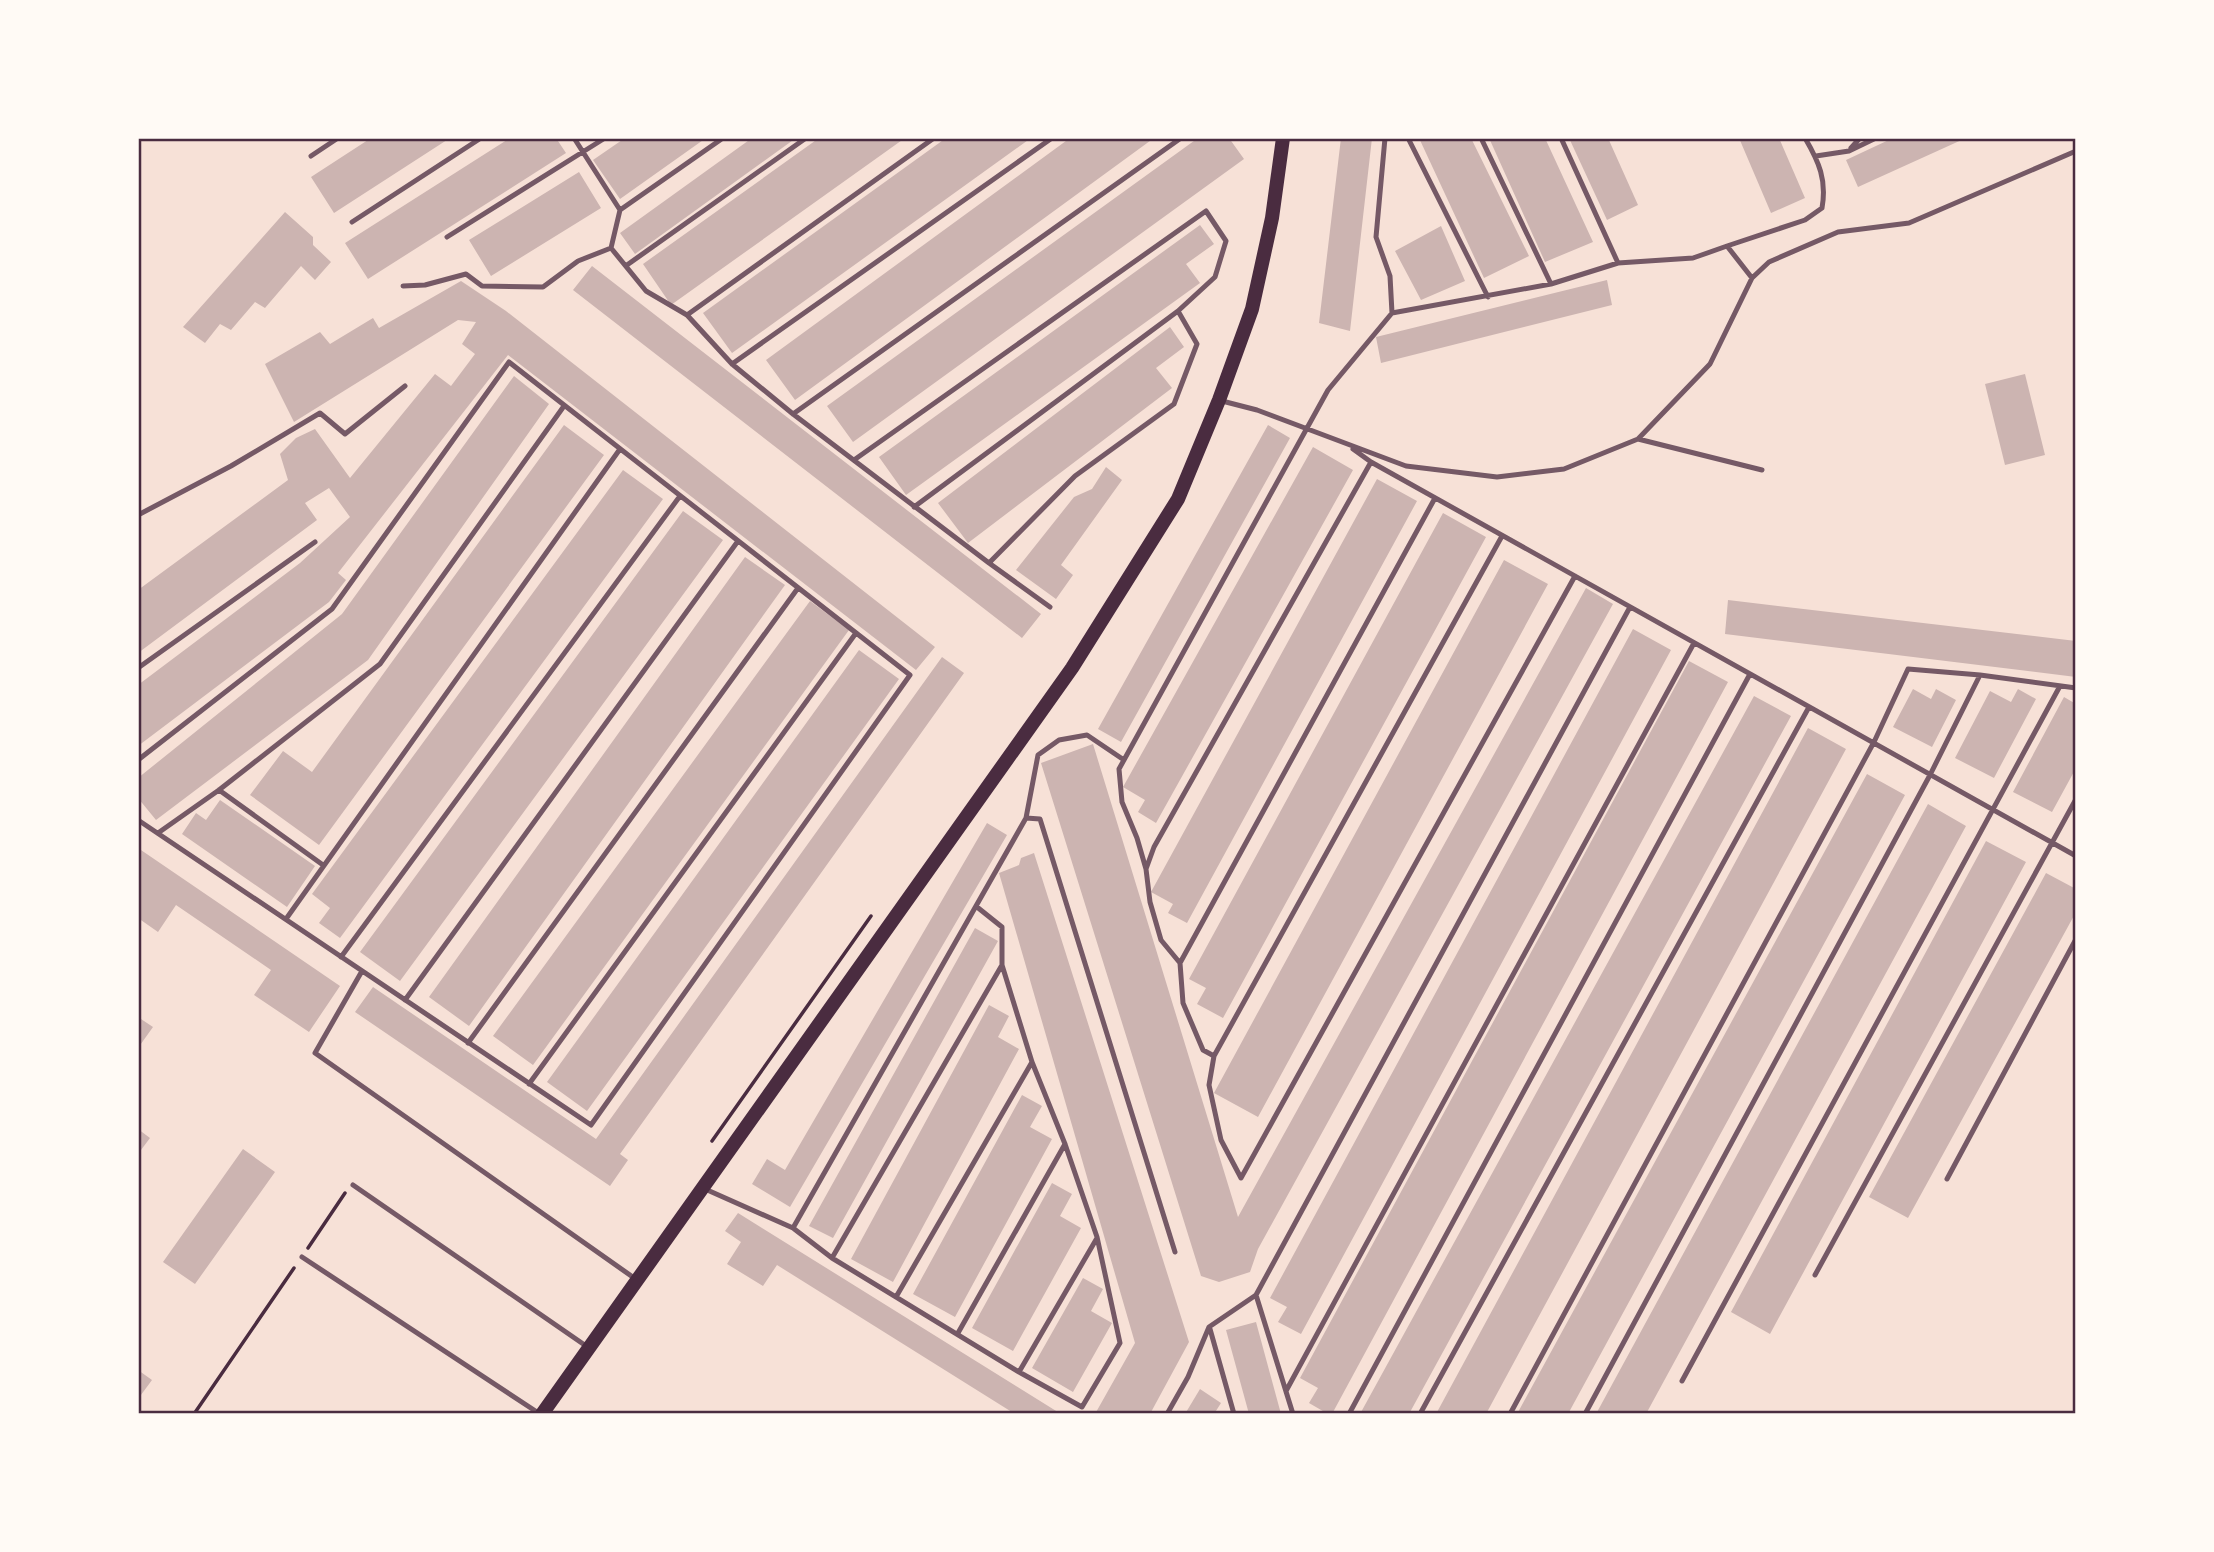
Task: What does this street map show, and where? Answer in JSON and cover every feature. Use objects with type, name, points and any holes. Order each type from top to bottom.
[{"type":"main road","points":[[541,1414],[1072,668],[1178,499],[1219,400],[1252,309],[1272,218],[1283,138]]},
{"type":"lane","points":[[311,156],[338,138]]},
{"type":"lane","points":[[352,222],[481,138]]},
{"type":"lane","points":[[574,138],[620,210]]},
{"type":"lane","points":[[447,237],[605,138]]},
{"type":"lane","points":[[611,248],[620,210],[723,138]]},
{"type":"lane","points":[[627,265],[806,138]]},
{"type":"lane","points":[[687,315],[934,138]]},
{"type":"lane","points":[[732,364],[1052,138]]},
{"type":"lane","points":[[793,414],[1181,138]]},
{"type":"lane","points":[[1385,138],[1376,237],[1390,276],[1392,313]]},
{"type":"lane","points":[[1408,138],[1488,297]]},
{"type":"lane","points":[[1481,138],[1551,284]]},
{"type":"lane","points":[[1561,138],[1618,263]]},
{"type":"lane","points":[[1180,963],[1161,940],[1150,902],[1146,869],[1122,802],[1119,769],[1328,390],[1392,313],[1551,284],[1618,263],[1693,258],[1805,220],[1822,208],[1825,189],[1816,156],[1805,138]]},
{"type":"lane","points":[[1849,150],[1860,138]]},
{"type":"lane","points":[[1816,156],[1849,150],[1876,138]]},
{"type":"lane","points":[[1219,400],[1406,466],[1497,477],[1564,469],[1638,439],[1710,364],[1752,278],[1769,262],[1838,232],[1909,223],[2076,151]]},
{"type":"lane","points":[[854,460],[1206,211],[1226,241],[1215,277],[1178,311],[914,507]]},
{"type":"lane","points":[[1727,246],[1752,278]]},
{"type":"lane","points":[[611,248],[646,292],[687,315],[732,364],[793,414],[989,564],[1050,607]]},
{"type":"lane","points":[[403,286],[425,285],[466,274],[482,286],[543,287],[578,261],[611,248]]},
{"type":"lane","points":[[989,564],[1075,477],[1174,404],[1197,344],[1178,311]]},
{"type":"lane","points":[[138,760],[332,609],[509,362],[910,675],[591,1125],[138,820]]},
{"type":"lane","points":[[138,515],[231,466],[320,413],[345,434],[405,386]]},
{"type":"lane","points":[[158,833],[219,790],[380,664],[564,405]]},
{"type":"lane","points":[[1638,439],[1762,470]]},
{"type":"lane","points":[[1348,445],[1371,462],[1502,536],[2076,856]]},
{"type":"lane","points":[[286,919],[620,449]]},
{"type":"lane","points":[[1146,869],[1154,847],[1371,462]]},
{"type":"lane","points":[[341,957],[680,496]]},
{"type":"lane","points":[[1214,1056],[1203,1050],[1183,1003],[1180,963],[1435,498]]},
{"type":"lane","points":[[1502,536],[1214,1056],[1209,1084],[1221,1140],[1241,1178],[1574,576]]},
{"type":"lane","points":[[405,1000],[738,541]]},
{"type":"lane","points":[[138,668],[315,542]]},
{"type":"lane","points":[[468,1043],[798,588]]},
{"type":"lane","points":[[1167,1414],[1188,1377],[1209,1328],[1256,1295],[1630,607]]},
{"type":"lane","points":[[529,1084],[856,633]]},
{"type":"lane","points":[[1286,1391],[1694,643]]},
{"type":"lane","points":[[1510,1414],[1874,742],[1908,669],[1980,675],[2076,688]]},
{"type":"lane","points":[[1349,1414],[1750,674]]},
{"type":"lane","points":[[1585,1414],[1930,775],[1980,675]]},
{"type":"lane","points":[[1682,1381],[2060,686]]},
{"type":"lane","points":[[1420,1414],[1810,707]]},
{"type":"lane","points":[[793,1228],[1026,818],[1038,755],[1059,740],[1087,735],[1124,760]]},
{"type":"lane","points":[[219,790],[323,865]]},
{"type":"lane","points":[[1815,1275],[2076,799]]},
{"type":"lane","points":[[1026,818],[1040,819],[1175,1252]]},
{"type":"lane","points":[[702,1188],[793,1228],[832,1258],[1082,1407],[1120,1343],[1097,1237],[1065,1144],[1032,1062],[1002,965],[1002,927],[977,906]]},
{"type":"lane","points":[[1947,1180],[2076,939]]},
{"type":"lane","points":[[832,1258],[1002,965]]},
{"type":"lane","points":[[362,971],[315,1053],[637,1280]]},
{"type":"lane","points":[[896,1297],[1032,1062]]},
{"type":"lane","points":[[958,1333],[1065,1144]]},
{"type":"lane","points":[[351,1187],[589,1348]]},
{"type":"lane","points":[[1019,1371],[1097,1237]]},
{"type":"lane","points":[[302,1257],[541,1414]]},
{"type":"lane","points":[[1256,1295],[1293,1414]]},
{"type":"lane","points":[[1209,1328],[1234,1414]]},
{"type":"path","points":[[708,1147],[877,909]]},
{"type":"path","points":[[194,1414],[351,1187]]},
{"type":"building","points":[[371,138],[450,138],[334,213],[311,177]]},
{"type":"building","points":[[510,138],[556,138],[566,153],[368,279],[345,243]]},
{"type":"building","points":[[625,138],[706,138],[620,199],[593,160]]},
{"type":"building","points":[[752,138],[796,138],[635,254],[620,233]]},
{"type":"building","points":[[819,138],[905,138],[671,305],[643,264]]},
{"type":"building","points":[[946,138],[1031,138],[732,353],[703,313]]},
{"type":"building","points":[[1070,138],[1154,138],[795,400],[766,360]]},
{"type":"building","points":[[1198,138],[1229,138],[1244,159],[853,442],[827,406]]},
{"type":"building","points":[[1341,138],[1372,138],[1350,331],[1319,323]]},
{"type":"building","points":[[1419,138],[1471,138],[1529,256],[1484,278]]},
{"type":"building","points":[[1489,138],[1545,138],[1593,242],[1545,262]]},
{"type":"building","points":[[1569,138],[1608,138],[1638,205],[1607,220]]},
{"type":"building","points":[[1739,138],[1779,138],[1805,198],[1771,213]]},
{"type":"building","points":[[1893,138],[1966,138],[1858,187],[1846,160]]},
{"type":"building","points":[[579,172],[601,208],[491,276],[469,240]]},
{"type":"building","points":[[285,212],[313,237],[313,245],[331,262],[315,280],[301,266],[265,308],[255,302],[231,330],[220,324],[205,343],[183,327]]},
{"type":"building","points":[[1200,225],[1214,244],[1186,264],[1200,283],[906,495],[879,457]]},
{"type":"building","points":[[1441,226],[1465,281],[1421,300],[1395,251]]},
{"type":"building","points":[[592,266],[1041,614],[1022,638],[573,290]]},
{"type":"building","points":[[1607,280],[1612,305],[1381,363],[1376,337]]},
{"type":"building","points":[[461,281],[506,311],[935,647],[916,670],[508,355],[338,573],[346,580],[329,602],[138,746],[138,685],[300,563],[350,517],[329,488],[305,503],[317,520],[138,653],[138,590],[288,480],[280,454],[296,438],[315,429],[350,478],[435,374],[451,386],[475,354],[462,344],[476,322],[458,320],[294,422],[265,364],[320,332],[330,344],[373,318],[379,328]]},
{"type":"building","points":[[1170,327],[1184,347],[1156,368],[1172,388],[968,543],[938,503]]},
{"type":"building","points":[[2025,374],[2045,455],[2005,465],[1985,384]]},
{"type":"building","points":[[514,376],[549,404],[368,660],[156,820],[138,798],[138,778],[342,614]]},
{"type":"building","points":[[564,425],[604,455],[319,845],[250,795],[283,751],[312,772]]},
{"type":"building","points":[[1268,425],[1290,438],[1121,742],[1098,729]]},
{"type":"building","points":[[1313,447],[1353,470],[1156,823],[1138,812],[1145,800],[1123,787]]},
{"type":"building","points":[[1106,467],[1122,480],[1061,565],[1073,575],[1056,599],[1016,570],[1074,497],[1092,489]]},
{"type":"building","points":[[623,470],[663,499],[340,938],[319,923],[330,908],[312,894]]},
{"type":"building","points":[[1377,479],[1417,501],[1187,923],[1168,913],[1173,904],[1151,892]]},
{"type":"building","points":[[683,511],[723,540],[400,981],[360,952]]},
{"type":"building","points":[[1443,513],[1486,537],[1223,1018],[1197,1004],[1206,988],[1189,979]]},
{"type":"building","points":[[745,557],[785,585],[469,1026],[429,997]]},
{"type":"building","points":[[1504,560],[1548,584],[1258,1117],[1214,1093]]},
{"type":"building","points":[[1586,588],[1613,604],[1258,1249],[1250,1272],[1219,1282],[1201,1276],[1041,763],[1093,744],[1238,1217]]},
{"type":"building","points":[[1728,600],[2076,641],[2076,677],[1725,634]]},
{"type":"building","points":[[810,601],[849,630],[533,1065],[493,1036]]},
{"type":"building","points":[[1633,629],[1671,650],[1301,1334],[1278,1322],[1287,1307],[1270,1298]]},
{"type":"building","points":[[859,650],[899,679],[587,1111],[547,1082]]},
{"type":"building","points":[[942,657],[964,673],[620,1154],[628,1160],[610,1186],[355,1012],[373,987],[596,1139]]},
{"type":"building","points":[[1689,661],[1728,682],[1332,1414],[1328,1414],[1309,1403],[1318,1388],[1300,1378]]},
{"type":"building","points":[[1913,689],[1931,699],[1936,689],[1956,700],[1932,747],[1893,727]]},
{"type":"building","points":[[2018,689],[2036,699],[1994,778],[1955,758],[1990,691],[2011,702]]},
{"type":"building","points":[[1754,696],[1791,716],[1409,1414],[1360,1414]]},
{"type":"building","points":[[2064,697],[2076,704],[2076,768],[2052,812],[2013,792]]},
{"type":"building","points":[[1808,728],[1846,749],[1486,1414],[1436,1414]]},
{"type":"building","points":[[1867,774],[1905,795],[1568,1414],[1517,1414]]},
{"type":"building","points":[[220,800],[315,866],[287,907],[182,834],[196,813],[206,820]]},
{"type":"building","points":[[1928,804],[1966,826],[1646,1414],[1596,1414]]},
{"type":"building","points":[[987,823],[1007,835],[790,1207],[752,1184],[767,1159],[785,1170]]},
{"type":"building","points":[[1986,841],[2026,862],[1770,1334],[1731,1312]]},
{"type":"building","points":[[138,848],[340,986],[309,1032],[254,995],[271,970],[176,905],[158,932],[138,918]]},
{"type":"building","points":[[1034,853],[1189,1342],[1150,1414],[1095,1414],[1135,1343],[999,873],[1019,865],[1021,858]]},
{"type":"building","points":[[2046,873],[2076,889],[2076,912],[1908,1218],[1869,1197]]},
{"type":"building","points":[[975,928],[998,941],[833,1238],[809,1226]]},
{"type":"building","points":[[989,1005],[1009,1016],[998,1037],[1019,1049],[893,1282],[851,1259]]},
{"type":"building","points":[[138,1017],[153,1027],[138,1048]]},
{"type":"building","points":[[1022,1095],[1042,1106],[1030,1127],[1052,1139],[955,1317],[913,1294]]},
{"type":"building","points":[[138,1129],[150,1138],[138,1154]]},
{"type":"building","points":[[243,1149],[275,1172],[195,1284],[163,1262]]},
{"type":"building","points":[[1052,1183],[1072,1194],[1060,1216],[1081,1228],[1013,1351],[972,1328]]},
{"type":"building","points":[[738,1213],[1061,1414],[1015,1414],[777,1265],[763,1286],[727,1264],[741,1242],[725,1231]]},
{"type":"building","points":[[1083,1278],[1103,1289],[1091,1311],[1112,1323],[1073,1392],[1032,1368]]},
{"type":"building","points":[[1256,1322],[1281,1414],[1249,1414],[1226,1330]]},
{"type":"building","points":[[138,1370],[152,1380],[138,1399]]},
{"type":"building","points":[[1200,1389],[1221,1403],[1214,1414],[1185,1414]]}]
